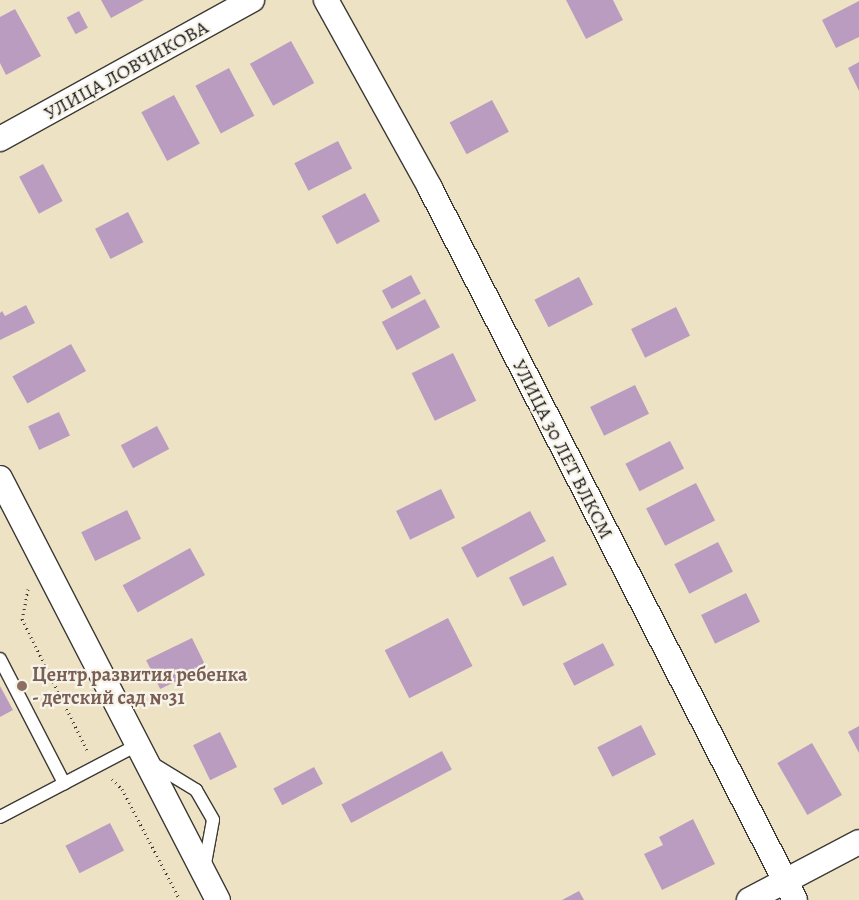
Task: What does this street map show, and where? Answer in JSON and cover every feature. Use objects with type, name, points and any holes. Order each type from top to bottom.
[{"type":"street","name":"УЛИЦА ЛОВЧИКОВА","points":[[0,139],[252,0]]},
{"type":"street","name":"УЛИЦА 30 ЛЕТ ВЛКСМ","points":[[326,0],[430,188],[790,891]]},
{"type":"street","points":[[0,478],[218,900]]},
{"type":"street","points":[[749,900],[790,891],[859,842]]},
{"type":"lane","points":[[0,659],[64,783]]},
{"type":"lane","points":[[0,817],[100,764],[141,752],[196,790],[213,820],[203,871]]},
{"type":"path","points":[[24,582],[28,590],[22,619],[88,752],[122,789],[180,900]]},
{"type":"building","points":[[101,0],[144,0],[111,18]]},
{"type":"building","points":[[566,0],[613,0],[623,20],[586,39]]},
{"type":"building","points":[[859,1],[859,37],[836,48],[822,20]]},
{"type":"building","points":[[15,9],[41,56],[6,75],[0,63],[0,17]]},
{"type":"building","points":[[79,11],[88,28],[76,34],[67,18]]},
{"type":"building","points":[[291,41],[314,83],[273,106],[250,64]]},
{"type":"building","points":[[859,62],[859,91],[848,68]]},
{"type":"building","points":[[229,68],[254,116],[221,134],[195,86]]},
{"type":"building","points":[[174,95],[200,144],[167,161],[141,112]]},
{"type":"building","points":[[492,100],[509,132],[467,154],[450,123]]},
{"type":"building","points":[[338,141],[352,169],[308,191],[294,163]]},
{"type":"building","points":[[43,164],[63,201],[39,214],[19,177]]},
{"type":"building","points":[[365,193],[380,221],[337,244],[322,216]]},
{"type":"building","points":[[128,212],[143,242],[110,259],[95,229]]},
{"type":"building","points":[[411,275],[421,294],[392,309],[382,290]]},
{"type":"building","points":[[579,277],[593,305],[549,327],[534,300]]},
{"type":"building","points":[[425,299],[440,327],[397,350],[382,322]]},
{"type":"building","points":[[26,305],[35,323],[0,340],[0,313],[2,311],[5,316]]},
{"type":"building","points":[[676,307],[690,336],[645,358],[631,329]]},
{"type":"building","points":[[71,344],[86,371],[27,404],[12,376]]},
{"type":"building","points":[[453,353],[476,401],[435,421],[412,373]]},
{"type":"building","points":[[635,385],[649,414],[604,436],[590,407]]},
{"type":"building","points":[[59,412],[70,436],[39,450],[28,426]]},
{"type":"building","points":[[157,426],[169,449],[133,468],[121,445]]},
{"type":"building","points":[[670,441],[684,469],[640,491],[625,464]]},
{"type":"building","points":[[696,483],[715,520],[665,546],[646,508]]},
{"type":"building","points":[[441,489],[455,518],[410,540],[396,511]]},
{"type":"building","points":[[127,510],[141,539],[95,561],[81,532]]},
{"type":"building","points":[[530,511],[546,541],[477,578],[461,548]]},
{"type":"building","points":[[718,542],[733,571],[689,594],[674,564]]},
{"type":"building","points":[[190,548],[205,575],[138,612],[123,585]]},
{"type":"building","points":[[553,556],[567,585],[523,606],[509,577]]},
{"type":"building","points":[[746,593],[760,622],[715,644],[701,615]]},
{"type":"building","points":[[448,618],[473,666],[409,698],[385,650]]},
{"type":"building","points":[[192,638],[206,667],[160,689],[146,660]]},
{"type":"building","points":[[603,643],[614,665],[574,686],[563,663]]},
{"type":"building","points":[[0,686],[13,710],[0,717]]},
{"type":"building","points":[[641,725],[656,754],[612,777],[597,747]]},
{"type":"building","points":[[859,726],[859,753],[848,732]]},
{"type":"building","points":[[220,732],[237,767],[210,780],[193,745]]},
{"type":"building","points":[[812,743],[842,795],[807,815],[777,763]]},
{"type":"building","points":[[442,751],[452,770],[351,823],[341,805]]},
{"type":"building","points":[[314,767],[323,784],[282,805],[273,789]]},
{"type":"building","points":[[693,819],[715,864],[662,890],[644,854],[663,845],[659,837]]},
{"type":"building","points":[[110,823],[124,851],[80,873],[65,846]]},
{"type":"building","points":[[579,891],[584,900],[562,900]]},
{"type":"place","name":"Центр развития ребенка - детский сад №31","points":[[22,686]]}]
